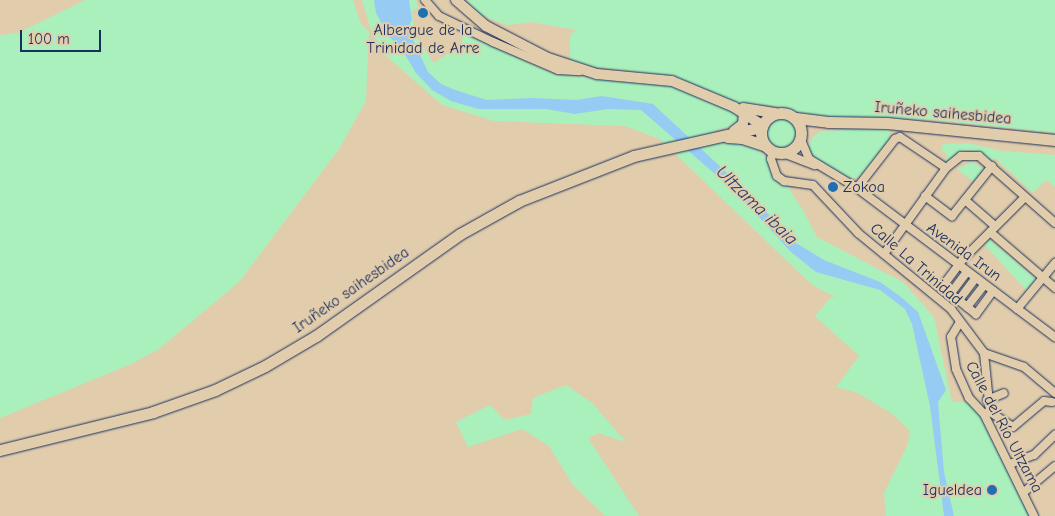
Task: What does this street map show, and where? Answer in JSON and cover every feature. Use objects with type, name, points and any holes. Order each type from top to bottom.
[{"type":"highway","points":[[775,113],[786,113],[796,118],[801,137],[797,146],[774,150],[762,137],[762,126],[775,113]]},
{"type":"highway","name":"Iruñeko saihesbidea","points":[[796,118],[828,122],[887,122],[1055,140]]},
{"type":"highway","name":"Iruñeko saihesbidea","points":[[801,137],[828,122]]},
{"type":"highway","name":"Iruñeko saihesbidea","points":[[0,450],[153,412],[215,390],[265,366],[316,336],[402,272],[491,216],[560,184],[645,153],[762,126]]},
{"type":"highway","name":"Iruñeko saihesbidea","points":[[709,138],[742,138],[774,150]]},
{"type":"main road","points":[[456,0],[486,26],[513,43],[582,71],[672,81],[734,107],[762,126]]},
{"type":"main road","points":[[734,107],[775,113]]},
{"type":"main road","points":[[734,132],[742,124],[744,112]]},
{"type":"street","points":[[425,0],[436,14],[448,21],[543,64],[558,70],[582,71]]},
{"type":"street","points":[[801,137],[806,155],[819,166]]},
{"type":"street","points":[[857,188],[900,137],[946,168]]},
{"type":"street","points":[[774,150],[819,166]]},
{"type":"street","name":"Calle La Trinidad","points":[[774,150],[771,159],[777,176],[784,181],[813,185],[858,233],[951,309],[984,353]]},
{"type":"street","points":[[884,254],[927,197],[946,168],[962,156],[971,154],[992,166],[1055,222]]},
{"type":"street","name":"Avenida Irun","points":[[819,166],[857,188],[975,279],[1055,337]]},
{"type":"street","points":[[927,197],[952,216],[992,166]]},
{"type":"street","points":[[993,291],[976,314],[942,287],[958,265],[992,228],[1025,197]]},
{"type":"street","points":[[965,200],[1055,288]]},
{"type":"street","points":[[1017,308],[1055,263]]},
{"type":"street","points":[[951,294],[967,272]]},
{"type":"street","points":[[959,300],[975,279]]},
{"type":"street","points":[[968,307],[984,285]]},
{"type":"street","name":"Calle del Río Ultzama","points":[[960,322],[951,337],[951,350],[956,369],[969,398],[987,413],[1034,516]]},
{"type":"street","points":[[984,353],[1024,367],[1054,399],[1044,401],[1012,427],[987,413],[984,353]]},
{"type":"street","points":[[987,400],[1004,392]]},
{"type":"street","points":[[1010,464],[1034,455],[1055,435]]},
{"type":"street","points":[[1024,492],[1055,466]]},
{"type":"green space","points":[[85,0],[353,0],[361,24],[369,31],[366,101],[339,149],[239,282],[159,349],[131,364],[0,418],[0,35],[18,33]]},
{"type":"green space","points":[[362,0],[416,0],[418,8],[412,11],[415,35],[434,63],[462,44],[462,36],[468,36],[556,75],[665,82],[740,113],[738,123],[715,131],[716,142],[742,141],[755,145],[768,160],[773,176],[788,187],[817,237],[903,282],[934,317],[952,402],[967,402],[979,411],[1030,516],[886,516],[884,493],[907,446],[910,431],[891,413],[858,393],[836,387],[859,356],[815,316],[831,297],[837,298],[812,285],[660,139],[625,126],[494,121],[442,105],[384,54],[371,30]]},
{"type":"green space","points":[[467,0],[1055,0],[1055,133],[926,119],[817,117],[776,106],[735,103],[670,76],[570,64],[570,35],[576,30],[531,22],[507,25],[478,14]]},
{"type":"green space","points":[[781,118],[792,122],[796,133],[792,144],[781,148],[770,144],[766,133],[770,122]]},
{"type":"green space","points":[[891,128],[889,142],[863,175],[851,179],[821,163],[810,154],[808,147],[813,137],[821,131]]},
{"type":"green space","points":[[968,143],[1002,151],[1055,155],[1055,187],[1046,180],[1033,193],[995,158],[992,161],[976,152],[966,150],[948,162],[944,160],[948,155],[941,150],[943,144]]},
{"type":"green space","points":[[972,162],[986,170],[983,174],[980,172],[975,183],[957,169]]},
{"type":"green space","points":[[988,238],[1037,280],[1026,290],[983,243]]},
{"type":"green space","points":[[566,385],[592,403],[626,442],[598,433],[588,438],[639,516],[605,516],[573,485],[549,446],[522,429],[468,447],[456,422],[490,405],[505,420],[531,414],[533,398]]},
{"type":"water","name":"Ultzama ibaia","points":[[374,0],[409,0],[412,19],[408,29],[428,72],[441,84],[455,90],[487,100],[533,98],[576,100],[602,96],[653,104],[740,185],[796,243],[824,260],[880,282],[918,312],[946,390],[938,402],[944,472],[954,516],[944,516],[930,406],[912,324],[905,309],[880,290],[816,272],[791,252],[737,193],[641,110],[608,109],[575,114],[546,109],[478,109],[451,101],[432,90],[416,73],[400,46],[389,37],[376,13]]},
{"type":"place","name":"Albergue de la Trinidad de Arre","points":[[423,13]]},
{"type":"place","name":"Zokoa","points":[[833,187]]},
{"type":"place","name":"Igueldea","points":[[992,490]]}]
